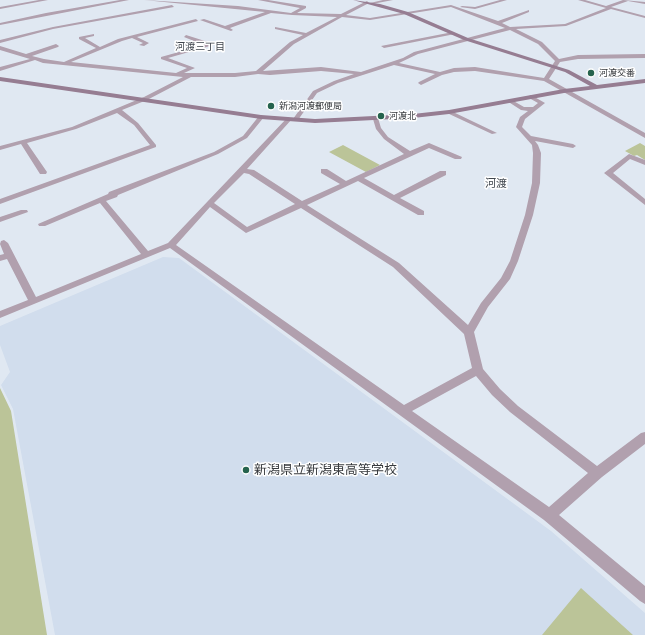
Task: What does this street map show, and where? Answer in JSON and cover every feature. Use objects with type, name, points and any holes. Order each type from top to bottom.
[{"type":"street","points":[[8,0],[14,5]]},
{"type":"street","points":[[0,8],[46,0]]},
{"type":"street","points":[[0,24],[46,14],[127,0]]},
{"type":"street","points":[[146,0],[238,6],[271,12],[370,19],[451,6],[475,8],[505,0]]},
{"type":"street","points":[[260,0],[304,7],[292,14]]},
{"type":"street","points":[[355,0],[427,20],[466,39],[578,76],[596,87]]},
{"type":"street","points":[[258,72],[292,43],[366,2],[391,0]]},
{"type":"street","points":[[580,0],[645,17]]},
{"type":"street","points":[[0,315],[171,245],[209,203],[293,119],[315,92],[360,73],[394,63],[428,49],[511,28],[566,24],[628,0],[645,3]]},
{"type":"street","points":[[451,6],[456,1]]},
{"type":"street","points":[[32,2],[36,6]]},
{"type":"street","points":[[238,6],[248,2]]},
{"type":"street","points":[[0,42],[53,28],[188,3]]},
{"type":"street","points":[[451,6],[511,28],[534,39],[558,61]]},
{"type":"street","points":[[41,10],[46,14]]},
{"type":"street","points":[[498,23],[527,11]]},
{"type":"street","points":[[136,12],[144,17]]},
{"type":"street","points":[[226,28],[271,12]]},
{"type":"street","points":[[65,63],[120,40],[196,20]]},
{"type":"street","points":[[202,20],[235,31]]},
{"type":"street","points":[[534,39],[544,34],[540,26]]},
{"type":"street","points":[[277,28],[308,35]]},
{"type":"street","points":[[384,46],[453,33]]},
{"type":"street","points":[[92,35],[81,38],[99,48]]},
{"type":"street","points":[[175,75],[192,68],[163,58],[207,46],[206,42],[186,36]]},
{"type":"street","points":[[133,37],[148,43],[142,45]]},
{"type":"street","points":[[9,39],[20,44]]},
{"type":"street","points":[[26,56],[56,46]]},
{"type":"street","points":[[0,48],[34,59],[175,75],[220,76],[258,72],[270,73],[321,69],[360,73]]},
{"type":"street","points":[[546,80],[549,73],[558,61],[578,57],[645,56]]},
{"type":"street","points":[[0,69],[34,59]]},
{"type":"street","points":[[394,63],[440,74]]},
{"type":"street","points":[[421,83],[440,74],[454,70],[475,69],[546,80],[645,136]]},
{"type":"street","points":[[0,148],[74,128],[144,99],[190,76]]},
{"type":"street","points":[[0,79],[261,117],[315,121],[376,119],[450,112],[564,91],[645,81]]},
{"type":"street","points":[[469,332],[484,306],[505,279],[514,261],[529,215],[536,182],[537,153],[535,145],[519,127],[522,118],[542,103],[531,97]]},
{"type":"street","points":[[510,101],[523,109],[533,109]]},
{"type":"street","points":[[0,202],[154,146],[136,124],[117,110]]},
{"type":"street","points":[[450,112],[494,133]]},
{"type":"street","points":[[42,224],[222,150],[245,137],[261,117]]},
{"type":"street","points":[[376,119],[378,128],[386,138],[409,154]]},
{"type":"street","points":[[530,138],[573,146]]},
{"type":"street","points":[[23,142],[43,172]]},
{"type":"street","points":[[209,203],[246,230],[303,205],[429,145],[458,158]]},
{"type":"street","points":[[645,163],[629,156],[608,173],[645,203]]},
{"type":"street","points":[[242,170],[251,172],[396,265],[469,332],[478,370],[496,392],[514,409],[597,473]]},
{"type":"street","points":[[324,171],[346,184]]},
{"type":"street","points":[[394,198],[443,173]]},
{"type":"street","points":[[358,178],[421,212]]},
{"type":"street","points":[[102,200],[146,255]]},
{"type":"street","points":[[0,220],[24,212]]},
{"type":"street","points":[[4,242],[5,256],[34,302]]},
{"type":"street","points":[[171,245],[549,515],[645,596]]},
{"type":"street","points":[[404,410],[478,370]]},
{"type":"street","points":[[549,515],[597,473],[645,437]]},
{"type":"shaded area","name":"新潟県立新潟東高等学校","points":[[163,257],[179,258],[551,531],[645,613],[645,635],[55,635],[13,409],[1,385],[10,372],[0,345],[0,326]]},
{"type":"green space","points":[[640,143],[645,146],[645,160],[637,155],[634,156],[625,151]]},
{"type":"green space","points":[[343,145],[380,165],[366,172],[329,152]]},
{"type":"green space","points":[[0,388],[11,411],[47,635],[0,635]]},
{"type":"green space","points":[[581,588],[633,635],[542,635]]},
{"type":"place","name":"河渡交番","points":[[591,73]]},
{"type":"place","name":"新潟河渡郵便局","points":[[271,106]]},
{"type":"place","name":"河渡北","points":[[381,116]]},
{"type":"place","name":"新潟県立新潟東高等学校","points":[[246,470]]},
{"type":"district","name":"河渡三丁目","points":[[200,47]]},
{"type":"district","name":"河渡","points":[[496,184]]}]
